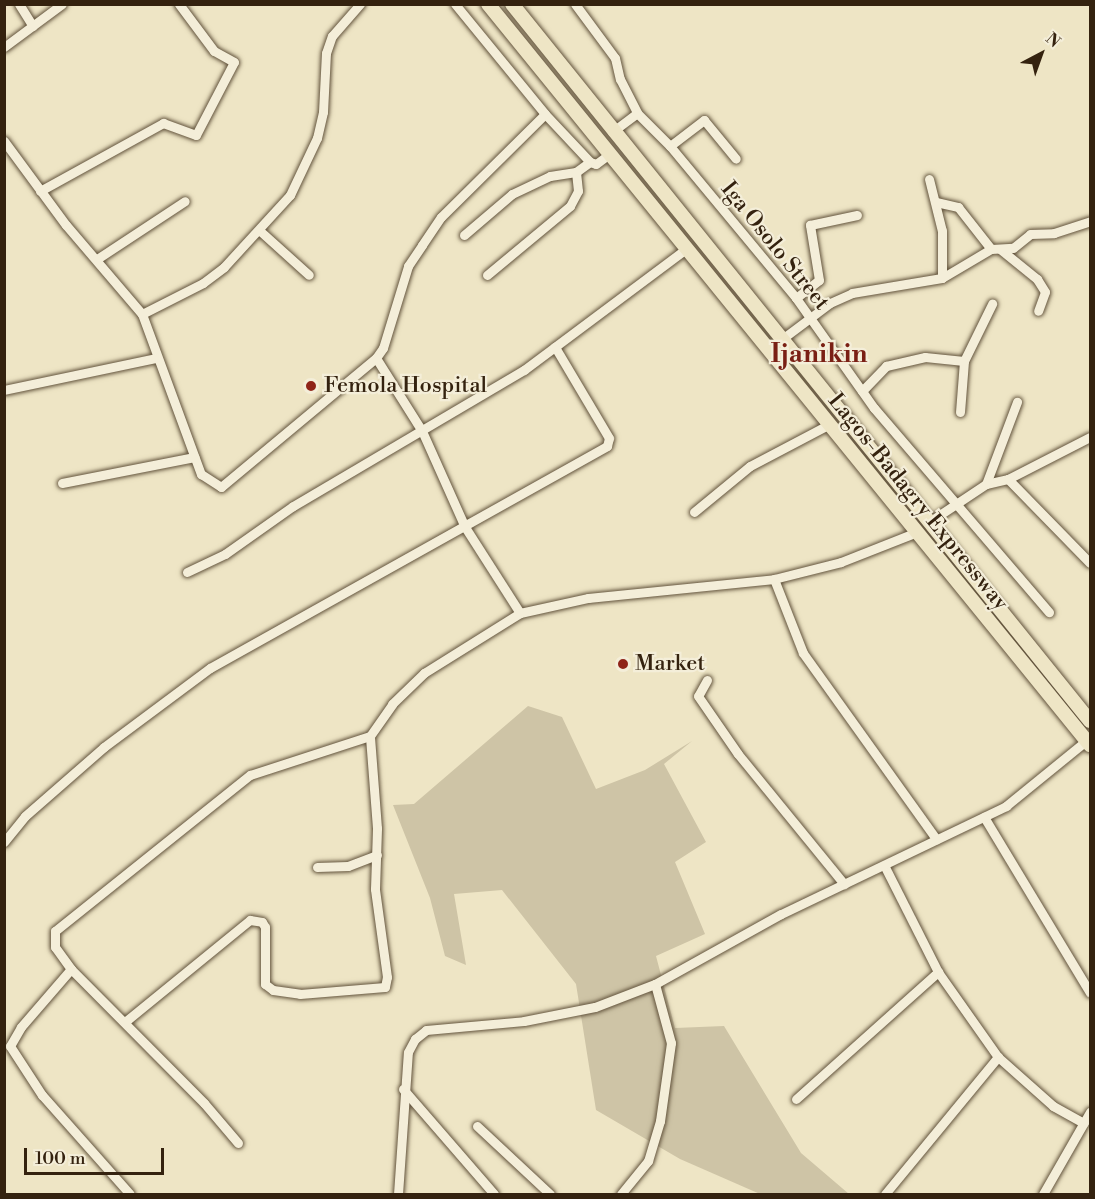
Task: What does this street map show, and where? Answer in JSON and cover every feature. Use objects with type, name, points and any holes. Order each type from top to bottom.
[{"type":"highway","name":"Lagos-Badagry Expressway","points":[[488,4],[608,155],[1089,743]]},
{"type":"highway","name":"Lagos-Badagry Expressway","points":[[512,4],[612,132],[1090,721]]},
{"type":"street","points":[[19,4],[33,26]]},
{"type":"street","points":[[4,47],[62,4]]},
{"type":"street","points":[[40,191],[163,123],[196,135],[234,62],[214,51],[178,4]]},
{"type":"street","points":[[142,314],[203,283],[259,230],[290,195],[307,165],[323,112],[326,53],[336,30],[360,4]]},
{"type":"street","points":[[455,4],[545,114],[590,162],[596,164],[608,155]]},
{"type":"street","name":"Iga Osolo Street","points":[[575,4],[615,58],[620,80],[637,113],[670,146],[796,298],[862,391],[956,507],[1049,612]]},
{"type":"street","points":[[612,132],[637,113]]},
{"type":"street","points":[[5,144],[40,191],[142,314],[156,358],[194,457],[201,474],[211,485],[228,484],[376,358],[383,348],[408,266],[441,217],[545,114]]},
{"type":"street","points":[[670,146],[704,120],[736,159]]},
{"type":"street","points":[[464,235],[512,194],[550,176],[576,172],[590,162]]},
{"type":"street","points":[[487,275],[570,206],[578,192],[576,172]]},
{"type":"street","points":[[930,179],[942,231],[942,278]]},
{"type":"street","points":[[97,259],[185,201]]},
{"type":"street","points":[[936,202],[958,207],[996,249],[1037,279],[1047,296],[1038,311]]},
{"type":"street","points":[[796,298],[819,280],[810,225],[857,215]]},
{"type":"street","points":[[782,339],[830,303],[852,292],[942,278],[996,249],[1013,248],[1030,234],[1054,233],[1090,221]]},
{"type":"street","points":[[259,230],[309,275]]},
{"type":"street","points":[[187,572],[225,554],[293,506],[422,431],[555,347],[686,249]]},
{"type":"street","points":[[960,412],[964,361],[992,304]]},
{"type":"street","points":[[4,842],[25,816],[87,762],[201,674],[465,527],[609,443],[555,347]]},
{"type":"street","points":[[862,391],[886,366],[925,357],[964,361]]},
{"type":"street","points":[[4,390],[156,358]]},
{"type":"street","points":[[376,358],[422,431],[465,527],[520,613]]},
{"type":"street","points":[[986,484],[1017,402]]},
{"type":"street","points":[[694,512],[750,466],[828,425]]},
{"type":"street","points":[[930,522],[956,507],[986,484],[1008,479],[1090,437]]},
{"type":"street","points":[[62,483],[194,457]]},
{"type":"street","points":[[1008,479],[1090,563]]},
{"type":"street","points":[[237,1143],[126,1021],[71,969],[55,948],[55,931],[151,857],[199,814],[250,776],[370,736],[392,704],[424,673],[520,613],[588,598],[774,579],[841,562],[916,532]]},
{"type":"street","points":[[774,579],[803,653],[936,839]]},
{"type":"street","points":[[707,680],[698,696],[738,754],[844,884]]},
{"type":"street","points":[[126,1021],[250,920],[262,922],[265,927],[265,984],[273,990],[300,994],[344,988],[382,989],[387,982],[375,890],[377,855],[370,736]]},
{"type":"street","points":[[398,1194],[403,1089],[411,1046],[431,1027],[524,1021],[595,1007],[655,984],[844,884],[885,867],[936,839],[1006,806],[1089,743]]},
{"type":"street","points":[[984,817],[1090,993]]},
{"type":"street","points":[[317,867],[357,864],[377,855]]},
{"type":"street","points":[[885,867],[938,972],[998,1058],[1053,1106],[1084,1123]]},
{"type":"street","points":[[71,969],[21,1027],[10,1046],[42,1095],[130,1194]]},
{"type":"street","points":[[796,1099],[938,972]]},
{"type":"street","points":[[621,1194],[648,1161],[660,1121],[670,1042],[655,984]]},
{"type":"street","points":[[885,1194],[998,1058]]},
{"type":"street","points":[[403,1089],[494,1194]]},
{"type":"street","points":[[1043,1194],[1090,1112]]},
{"type":"street","points":[[477,1126],[550,1194]]},
{"type":"shaded area","points":[[528,706],[562,717],[596,789],[645,770],[692,741],[664,764],[706,842],[675,862],[705,934],[656,956],[675,1028],[724,1026],[801,1153],[849,1194],[760,1194],[680,1159],[596,1110],[576,984],[502,890],[454,894],[466,965],[445,956],[430,898],[393,805],[414,804]]},
{"type":"place","name":"Femola Hospital","points":[[311,386]]},
{"type":"place","name":"Market","points":[[623,664]]},
{"type":"district","name":"Ijanikin","points":[[819,355]]}]
